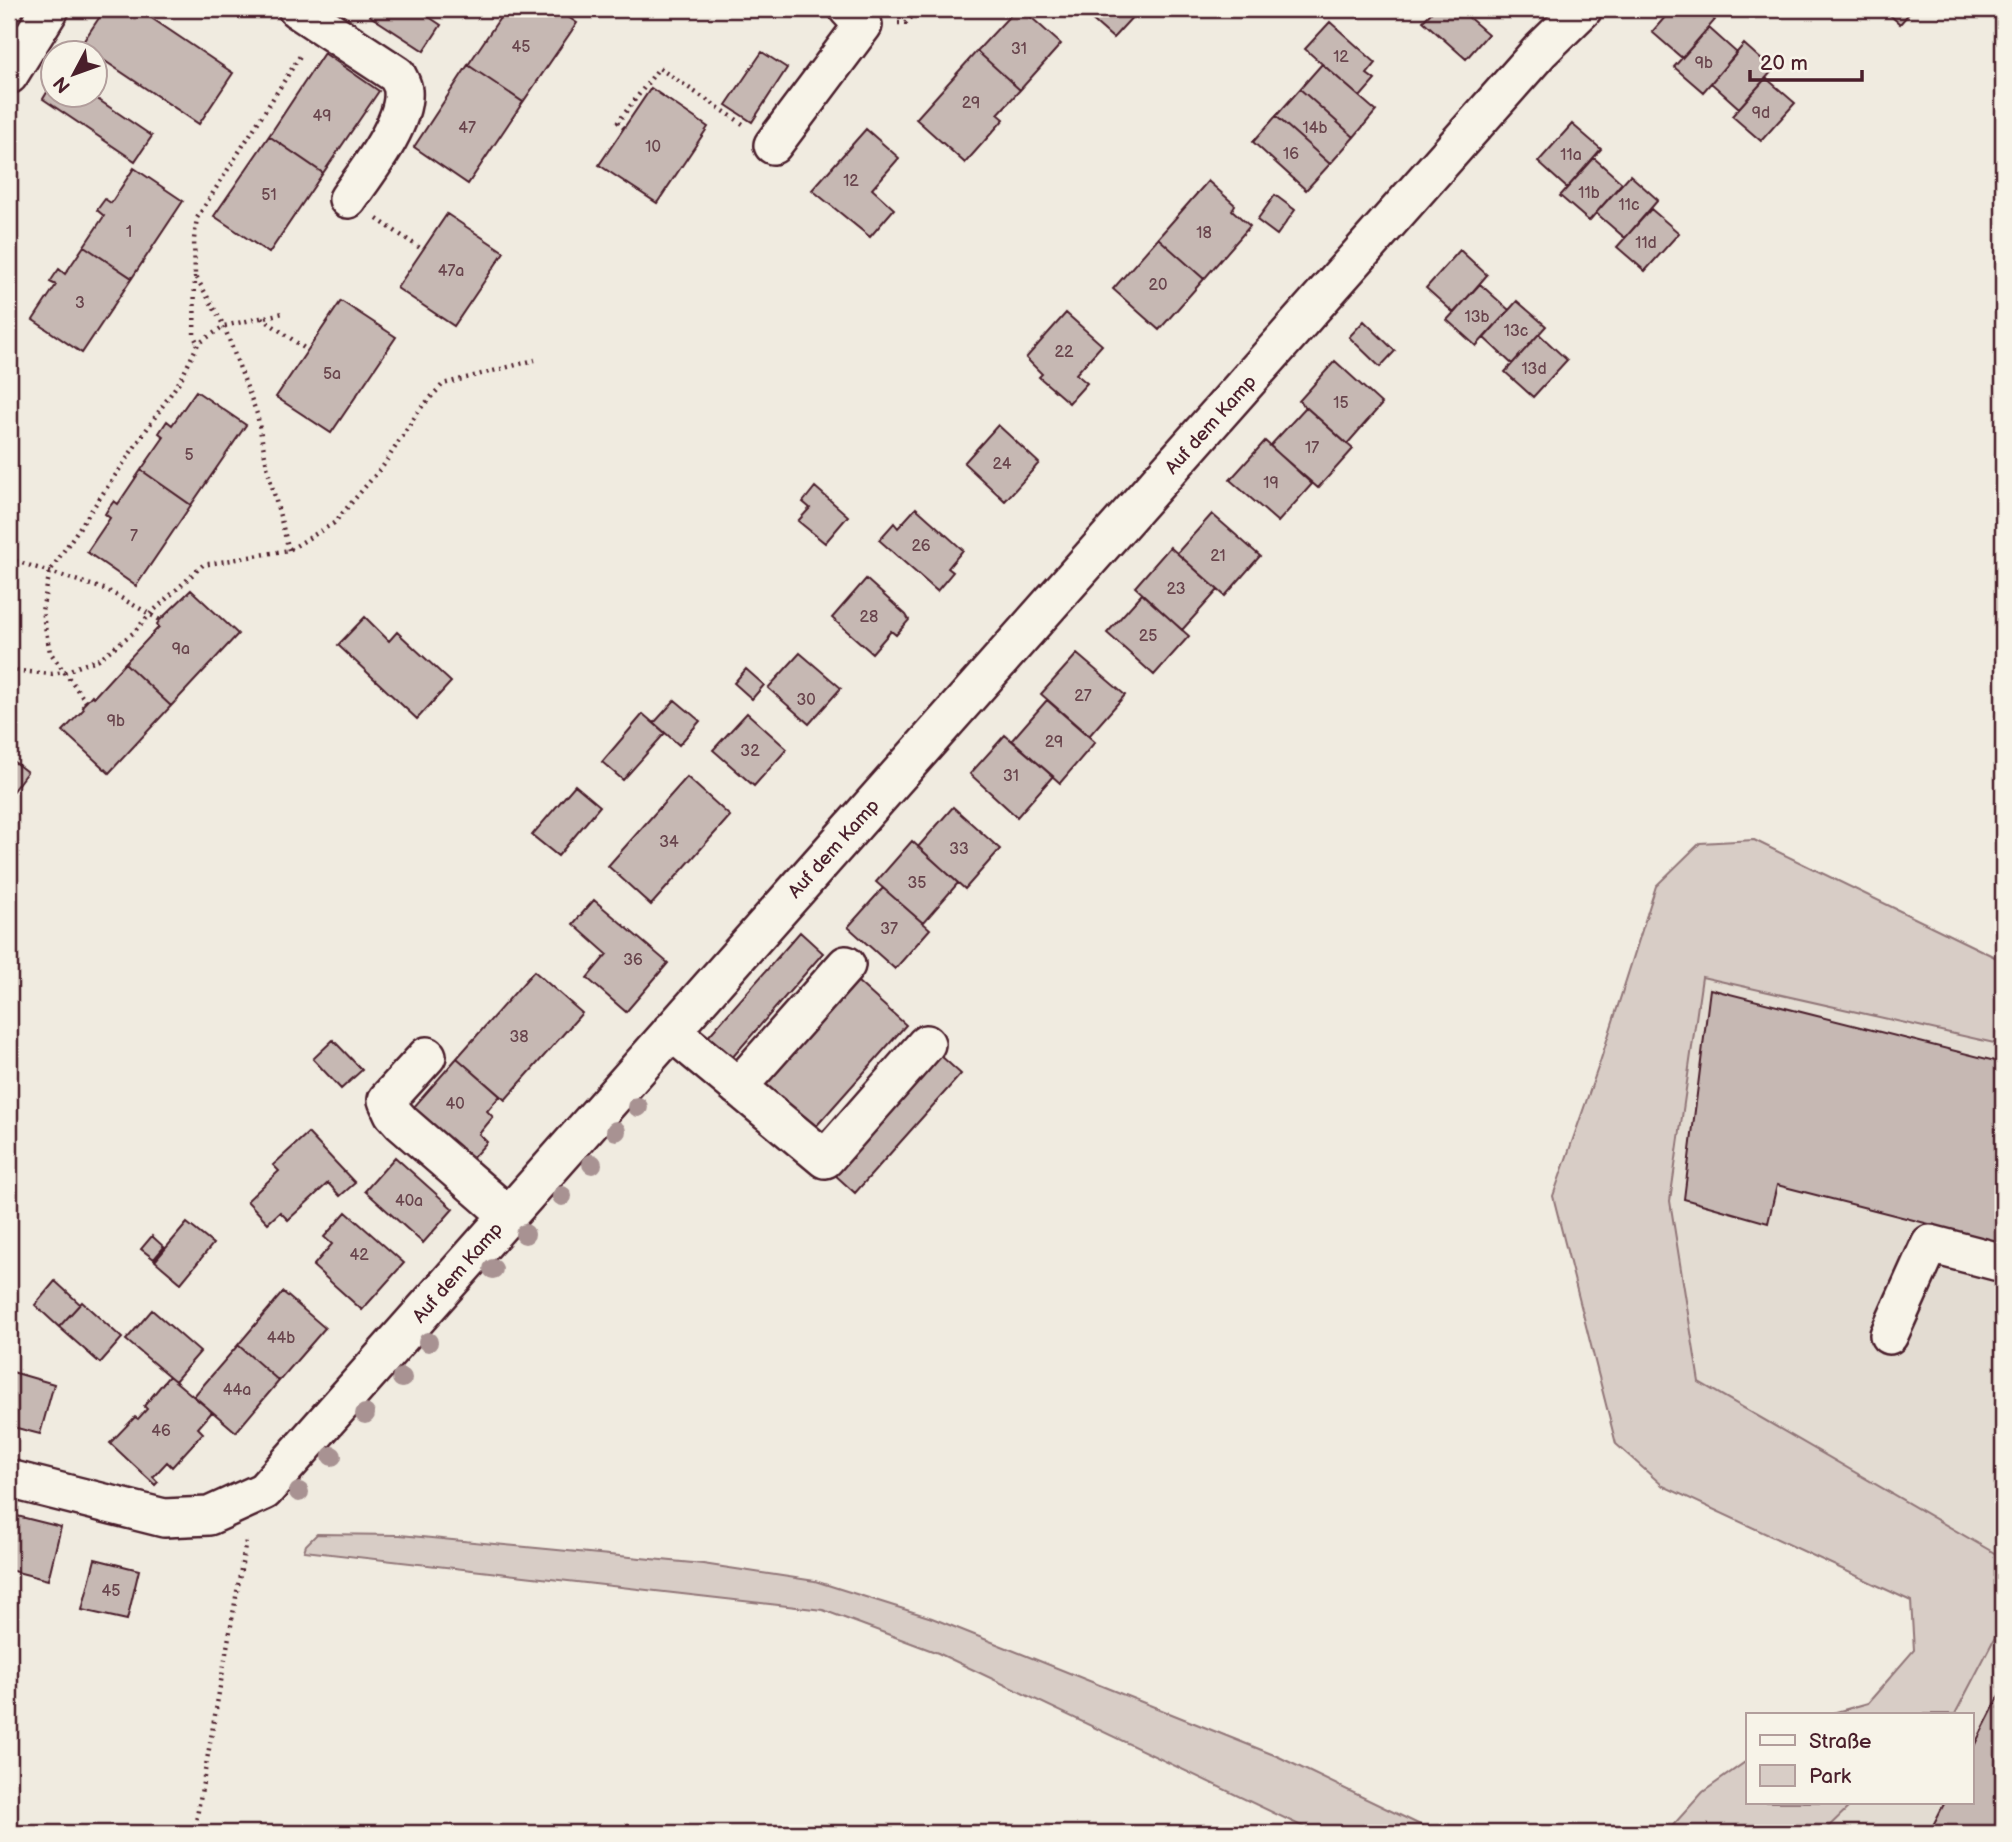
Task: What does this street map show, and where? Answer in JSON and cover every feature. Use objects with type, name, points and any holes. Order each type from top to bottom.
[{"type":"street","points":[[9,75],[50,9]]},
{"type":"street","name":"Auf dem Kamp","points":[[9,1479],[164,1518],[209,1516],[264,1491],[1540,51],[1583,9]]},
{"type":"street","points":[[309,16],[397,75],[404,88],[398,117],[391,132],[348,199]]},
{"type":"street","points":[[773,145],[856,17]]},
{"type":"street","points":[[738,1087],[846,965]]},
{"type":"street","points":[[671,1031],[825,1159],[926,1044]]},
{"type":"street","points":[[426,1056],[387,1100],[393,1113],[508,1215]]},
{"type":"street","points":[[1889,1335],[1930,1244],[2003,1263]]},
{"type":"path","points":[[198,344],[194,335],[194,239],[197,218],[309,16]]},
{"type":"path","points":[[624,128],[618,122],[659,68],[773,145]]},
{"type":"path","points":[[348,199],[423,250]]},
{"type":"path","points":[[195,275],[224,327],[257,414],[268,471],[289,550]]},
{"type":"path","points":[[86,702],[50,652],[42,611],[50,571],[181,379],[198,344],[224,327],[283,313]]},
{"type":"path","points":[[261,318],[307,350]]},
{"type":"path","points":[[9,670],[51,674],[99,659],[133,632],[203,565],[289,550],[334,523],[383,466],[420,409],[443,384],[535,360]]},
{"type":"path","points":[[9,559],[107,590],[160,620]]},
{"type":"path","points":[[194,1833],[244,1546],[264,1491]]},
{"type":"shaded area","points":[[1702,977],[2003,1045],[2003,1558],[1700,1382],[1670,1201]]},
{"type":"shaded area","points":[[2003,1622],[2003,1833],[1823,1833],[1852,1804],[1974,1804],[1974,1713],[1956,1713]]},
{"type":"green space","points":[[1754,840],[2003,961],[2003,1045],[1702,977],[1670,1201],[1699,1382],[2003,1558],[2003,1622],[1956,1713],[1833,1713],[1868,1703],[1914,1650],[1911,1601],[1663,1486],[1616,1444],[1553,1196],[1600,1062],[1656,886],[1700,843]]},
{"type":"green space","points":[[317,1534],[400,1535],[703,1564],[815,1581],[932,1618],[1279,1757],[1437,1833],[1316,1833],[938,1653],[823,1610],[304,1551]]},
{"type":"green space","points":[[1746,1761],[1746,1804],[1852,1804],[1822,1833],[1666,1833],[1703,1792]]},
{"type":"building","points":[[105,9],[138,9],[233,73],[199,124],[108,63],[108,38],[86,38]]},
{"type":"building","points":[[375,9],[417,9],[441,25],[424,51],[370,16]]},
{"type":"building","points":[[506,9],[556,9],[577,23],[523,102],[468,65]]},
{"type":"building","points":[[1016,9],[1022,9],[1061,44],[1020,90],[977,51]]},
{"type":"building","points":[[1080,9],[1129,9],[1135,14],[1113,38]]},
{"type":"building","points":[[1430,9],[1459,9],[1488,34],[1466,59],[1423,21],[1433,11]]},
{"type":"building","points":[[1672,9],[1701,9],[1715,20],[1682,58],[1652,32]]},
{"type":"building","points":[[1883,9],[1913,9],[1900,24]]},
{"type":"building","points":[[1330,22],[1376,63],[1367,74],[1375,80],[1360,97],[1305,49]]},
{"type":"building","points":[[1709,28],[1737,53],[1703,92],[1674,67]]},
{"type":"building","points":[[1744,44],[1773,70],[1739,108],[1711,83]]},
{"type":"building","points":[[977,51],[1020,90],[998,114],[1004,119],[965,163],[916,119]]},
{"type":"building","points":[[762,52],[787,68],[752,122],[726,105]]},
{"type":"building","points":[[324,53],[379,91],[323,173],[269,136]]},
{"type":"building","points":[[1322,64],[1376,111],[1354,137],[1300,89]]},
{"type":"building","points":[[468,65],[523,102],[468,184],[414,147]]},
{"type":"building","points":[[1766,78],[1795,103],[1761,141],[1732,116]]},
{"type":"building","points":[[651,88],[708,127],[657,203],[599,165]]},
{"type":"building","points":[[1300,89],[1354,137],[1330,164],[1276,116]]},
{"type":"building","points":[[108,106],[152,136],[135,161],[56,108]]},
{"type":"building","points":[[1276,116],[1330,164],[1306,190],[1253,142]]},
{"type":"building","points":[[1572,124],[1601,149],[1567,188],[1538,162]]},
{"type":"building","points":[[866,129],[899,158],[872,189],[894,209],[870,237],[812,190]]},
{"type":"building","points":[[269,136],[323,173],[269,253],[214,216]]},
{"type":"building","points":[[1594,158],[1622,183],[1589,221],[1560,196]]},
{"type":"building","points":[[134,168],[183,201],[132,278],[84,246],[104,216],[97,210],[105,199],[111,203]]},
{"type":"building","points":[[1630,175],[1658,200],[1625,238],[1596,213]]},
{"type":"building","points":[[1208,181],[1235,205],[1232,210],[1250,226],[1204,279],[1158,238]]},
{"type":"building","points":[[1275,195],[1295,210],[1277,235],[1257,220]]},
{"type":"building","points":[[1651,209],[1679,233],[1645,271],[1617,247]]},
{"type":"building","points":[[447,214],[504,252],[454,326],[397,288]]},
{"type":"building","points":[[1158,238],[1204,279],[1159,330],[1113,289]]},
{"type":"building","points":[[84,246],[132,278],[82,353],[33,320],[56,285],[50,282],[54,276],[59,269],[65,274]]},
{"type":"building","points":[[1460,250],[1487,275],[1454,313],[1426,288]]},
{"type":"building","points":[[1480,284],[1509,310],[1476,346],[1447,320]]},
{"type":"building","points":[[341,301],[396,337],[331,433],[276,397]]},
{"type":"building","points":[[1517,301],[1546,326],[1512,364],[1484,338]]},
{"type":"building","points":[[1066,313],[1102,345],[1076,374],[1087,383],[1069,403],[1039,377],[1042,374],[1026,358]]},
{"type":"building","points":[[1364,321],[1395,351],[1380,367],[1349,337]]},
{"type":"building","points":[[1539,334],[1567,360],[1533,397],[1505,372]]},
{"type":"building","points":[[1335,361],[1382,404],[1347,444],[1299,401]]},
{"type":"building","points":[[196,391],[246,425],[191,505],[141,470],[164,437],[159,433],[167,421],[172,425]]},
{"type":"building","points":[[1306,407],[1353,449],[1318,488],[1270,446]]},
{"type":"building","points":[[998,425],[1039,463],[1005,501],[964,463]]},
{"type":"building","points":[[1265,441],[1312,484],[1278,522],[1230,480]]},
{"type":"building","points":[[141,470],[191,505],[136,586],[87,552],[110,518],[105,514],[108,509],[114,501],[118,504]]},
{"type":"building","points":[[815,487],[848,516],[825,543],[798,521],[810,508],[803,502]]},
{"type":"building","points":[[916,508],[963,550],[948,568],[953,572],[937,591],[879,540],[894,523],[898,528]]},
{"type":"building","points":[[1212,514],[1260,556],[1225,596],[1177,553]]},
{"type":"building","points":[[1170,547],[1218,590],[1182,630],[1135,587]]},
{"type":"building","points":[[866,579],[909,620],[896,635],[891,631],[872,653],[832,618]]},
{"type":"building","points":[[191,590],[238,634],[171,706],[125,663],[159,627],[157,624],[160,620]]},
{"type":"building","points":[[1142,594],[1189,636],[1154,675],[1107,633]]},
{"type":"building","points":[[365,617],[389,641],[397,632],[451,682],[417,719],[338,645]]},
{"type":"building","points":[[800,653],[841,688],[809,724],[768,688]]},
{"type":"building","points":[[1077,654],[1125,695],[1089,736],[1041,694]]},
{"type":"building","points":[[125,663],[171,706],[109,773],[63,731],[84,709],[82,706],[92,695],[94,697]]},
{"type":"building","points":[[746,669],[764,685],[752,699],[734,683]]},
{"type":"building","points":[[675,700],[700,721],[679,745],[654,723]]},
{"type":"building","points":[[1047,700],[1095,742],[1060,783],[1012,740]]},
{"type":"building","points":[[747,713],[787,749],[754,786],[713,750]]},
{"type":"building","points":[[643,714],[665,733],[623,780],[602,762]]},
{"type":"building","points":[[1005,735],[1053,776],[1017,817],[970,774]]},
{"type":"building","points":[[9,758],[27,772],[9,796]]},
{"type":"building","points":[[687,777],[730,816],[651,905],[608,866]]},
{"type":"building","points":[[575,785],[600,806],[558,856],[532,835]]},
{"type":"building","points":[[953,807],[1000,849],[965,889],[918,847]]},
{"type":"building","points":[[912,841],[958,883],[923,923],[876,882]]},
{"type":"building","points":[[883,888],[930,929],[895,969],[848,927]]},
{"type":"building","points":[[594,900],[668,963],[626,1012],[587,978],[607,954],[573,924]]},
{"type":"building","points":[[800,932],[823,953],[731,1059],[707,1038]]},
{"type":"building","points":[[534,971],[582,1013],[505,1100],[457,1058]]},
{"type":"building","points":[[857,981],[906,1025],[812,1131],[763,1087]]},
{"type":"building","points":[[1710,989],[2003,1063],[2003,1243],[1777,1185],[1768,1223],[1684,1199]]},
{"type":"building","points":[[333,1040],[362,1070],[341,1089],[313,1059]]},
{"type":"building","points":[[940,1055],[961,1074],[855,1193],[834,1174]]},
{"type":"building","points":[[457,1058],[500,1096],[487,1111],[493,1117],[479,1134],[487,1142],[470,1161],[406,1116]]},
{"type":"building","points":[[308,1133],[355,1183],[340,1196],[328,1183],[288,1220],[280,1212],[268,1223],[247,1201],[279,1171],[273,1165]]},
{"type":"building","points":[[395,1157],[453,1209],[423,1243],[365,1191]]},
{"type":"building","points":[[346,1212],[404,1263],[362,1310],[313,1266],[332,1244],[324,1237]]},
{"type":"building","points":[[187,1223],[213,1244],[181,1283],[155,1261]]},
{"type":"building","points":[[152,1236],[164,1247],[154,1259],[141,1249]]},
{"type":"building","points":[[55,1281],[80,1304],[59,1327],[35,1305]]},
{"type":"building","points":[[283,1292],[325,1328],[279,1381],[238,1345]]},
{"type":"building","points":[[82,1302],[122,1338],[100,1363],[59,1327]]},
{"type":"building","points":[[152,1310],[200,1352],[175,1381],[126,1340]]},
{"type":"building","points":[[238,1345],[279,1381],[236,1432],[194,1396]]},
{"type":"building","points":[[9,1371],[54,1384],[40,1434],[9,1426]]},
{"type":"building","points":[[169,1376],[212,1412],[198,1428],[203,1433],[172,1467],[167,1462],[153,1477],[158,1482],[155,1485],[110,1443],[135,1417],[138,1419],[147,1409],[144,1406]]},
{"type":"building","points":[[9,1514],[61,1527],[48,1580],[9,1570]]},
{"type":"building","points":[[95,1559],[139,1570],[127,1620],[82,1610]]},
{"type":"building","points":[[2003,1689],[2003,1833],[1929,1833],[1944,1804],[1974,1804],[1974,1746]]}]
